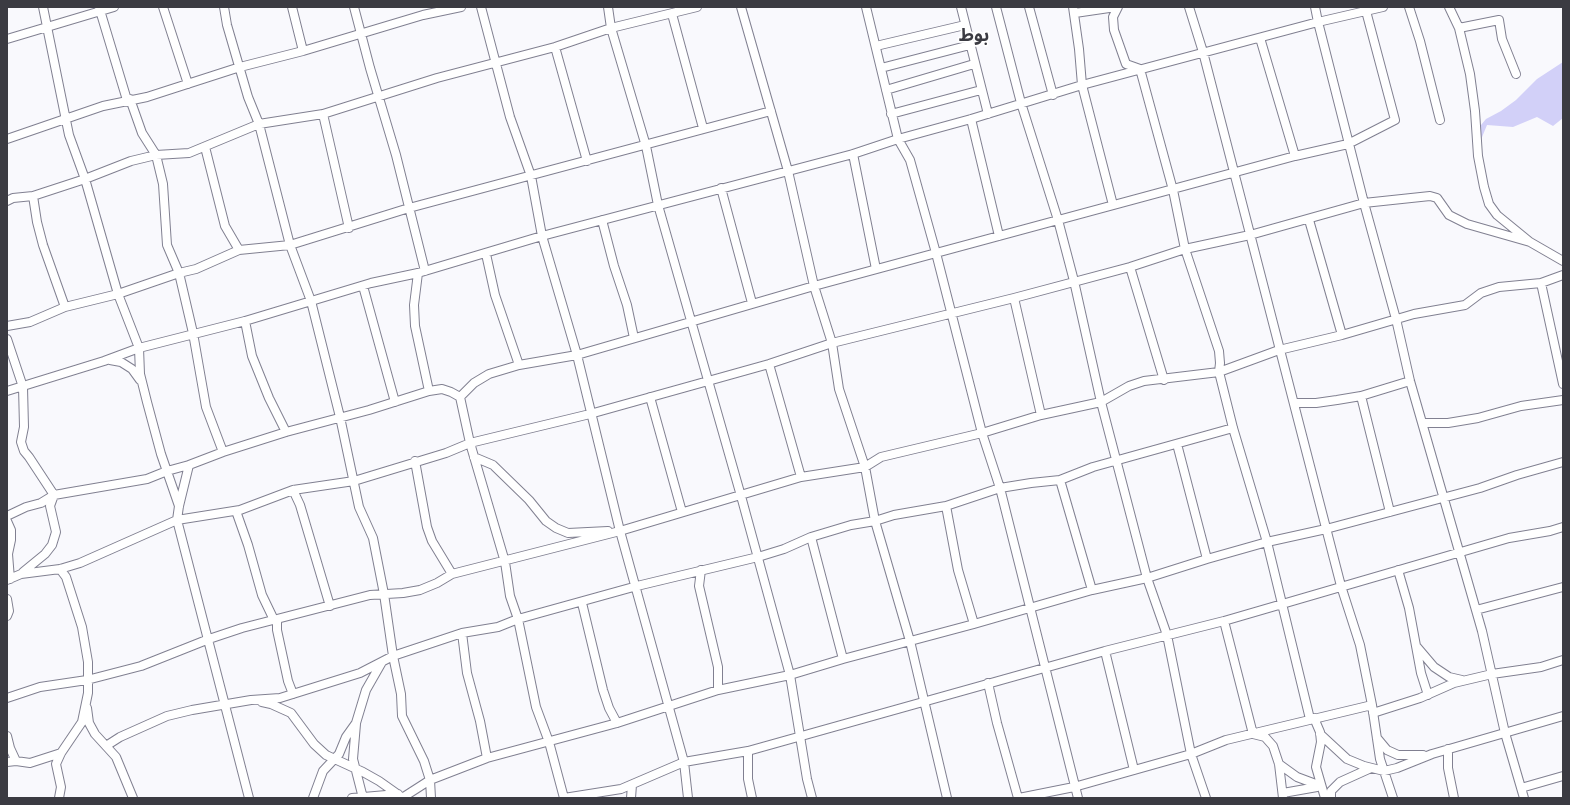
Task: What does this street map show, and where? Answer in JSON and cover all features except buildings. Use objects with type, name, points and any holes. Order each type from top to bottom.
[{"type":"street","points":[[43,7],[67,119],[69,135],[85,179],[118,294],[139,348],[142,382],[167,471],[179,506]]},
{"type":"street","points":[[7,39],[99,9],[114,7]]},
{"type":"street","points":[[163,7],[188,84]]},
{"type":"street","points":[[224,7],[227,25],[248,97],[259,124],[290,245],[311,301],[340,417],[359,507],[373,538],[401,694],[402,716],[424,761],[430,780],[431,798]]},
{"type":"street","points":[[292,7],[303,51]]},
{"type":"street","points":[[354,7],[370,68],[396,155],[409,208],[421,272],[414,305],[415,326],[429,391]]},
{"type":"street","points":[[420,7],[423,15]]},
{"type":"street","points":[[7,139],[33,129],[129,100],[147,97],[240,67],[303,51],[423,15],[461,7]]},
{"type":"street","points":[[481,7],[510,117],[531,176],[542,236],[577,355],[590,414],[620,531],[637,586],[668,707],[684,762],[688,798]]},
{"type":"street","points":[[608,7],[611,28],[630,86],[646,146],[658,205],[690,321],[742,496],[790,676],[807,778],[812,798]]},
{"type":"street","points":[[7,201],[13,198],[33,196],[85,179],[131,161],[156,155],[189,153],[205,148],[259,124],[322,114],[379,96],[555,47],[611,28],[697,7]]},
{"type":"street","points":[[741,7],[788,171],[814,286],[832,343],[839,389],[865,467],[875,522],[910,641],[947,798]]},
{"type":"street","points":[[866,7],[891,114],[898,139],[910,160],[936,253],[982,433],[1000,488],[1078,798]]},
{"type":"street","points":[[961,7],[974,64],[988,114]]},
{"type":"street","points":[[996,7],[1021,103],[1058,220],[1074,281],[1101,402],[1147,578],[1167,635],[1191,754],[1206,798]]},
{"type":"street","points":[[1029,7],[1053,94]]},
{"type":"street","points":[[1114,205],[1082,85],[1074,10],[1117,7],[1113,17],[1114,30],[1122,54],[1126,64],[1140,69]]},
{"type":"street","points":[[1189,7],[1234,173],[1341,586],[1360,645],[1376,736],[1384,771],[1393,798]]},
{"type":"street","points":[[1315,7],[1348,144],[1396,319],[1410,381],[1444,497],[1458,554],[1476,610],[1492,674],[1504,733],[1524,798]]},
{"type":"street","points":[[7,390],[23,387],[139,348],[245,321],[363,286],[486,254],[542,236],[852,154],[1082,85],[1202,52],[1383,7]]},
{"type":"street","points":[[1409,7],[1420,41],[1440,120]]},
{"type":"street","points":[[1449,7],[1459,28],[1470,74],[1475,111],[1478,156],[1489,204],[1497,215],[1530,242],[1563,261]]},
{"type":"street","points":[[99,9],[129,100],[142,133],[156,155],[163,184],[167,245],[179,273],[193,334],[206,407],[223,452]]},
{"type":"street","points":[[460,397],[474,383],[489,374],[519,365],[577,355],[752,303],[876,269],[1295,156],[1348,144],[1395,120],[1366,11]]},
{"type":"street","points":[[672,14],[703,128]]},
{"type":"street","points":[[1459,28],[1499,20],[1502,39],[1516,74]]},
{"type":"street","points":[[876,46],[965,25]]},
{"type":"street","points":[[1260,38],[1295,156]]},
{"type":"street","points":[[881,68],[970,45]]},
{"type":"street","points":[[555,47],[587,161]]},
{"type":"street","points":[[886,90],[974,64]]},
{"type":"street","points":[[1140,69],[1173,190],[1185,249],[1219,351],[1219,372],[1233,428],[1267,542],[1312,719],[1320,734],[1347,759],[1384,771],[1397,768],[1448,749],[1563,716]]},
{"type":"street","points":[[891,114],[981,90]]},
{"type":"street","points":[[7,326],[30,322],[65,307],[118,294],[179,273],[196,269],[239,250],[290,245],[349,228],[409,208],[646,146],[703,128],[771,111]]},
{"type":"street","points":[[322,114],[349,228]]},
{"type":"street","points":[[971,119],[999,236]]},
{"type":"street","points":[[205,148],[225,226],[239,250]]},
{"type":"street","points":[[852,154],[876,269]]},
{"type":"street","points":[[722,188],[752,303]]},
{"type":"street","points":[[33,196],[37,222],[65,307]]},
{"type":"street","points":[[7,521],[11,530],[11,540],[8,554],[8,579],[21,574],[60,569],[80,563],[177,520],[236,511],[293,490],[354,481],[415,461],[446,453],[470,443],[590,414],[708,379],[769,364],[832,343],[1014,298],[1130,267],[1185,249],[1250,235],[1308,220],[1364,203],[1430,196],[1437,198],[1449,215],[1467,224],[1530,242]]},
{"type":"street","points":[[602,220],[614,266],[627,305],[634,338]]},
{"type":"street","points":[[1308,220],[1342,336]]},
{"type":"street","points":[[486,254],[495,295],[519,365]]},
{"type":"street","points":[[1130,267],[1164,380]]},
{"type":"street","points":[[7,698],[40,687],[87,680],[141,666],[209,639],[370,595],[420,590],[437,583],[452,574],[505,562],[620,531],[742,496],[801,477],[865,467],[881,457],[982,433],[1041,415],[1101,402],[1129,386],[1144,381],[1164,380],[1219,372],[1279,350],[1342,336],[1414,314],[1465,305],[1481,293],[1499,287],[1541,283],[1563,275]]},
{"type":"street","points":[[1541,283],[1563,384]]},
{"type":"street","points":[[363,286],[395,402]]},
{"type":"street","points":[[1014,298],[1041,415]]},
{"type":"street","points":[[245,321],[252,356],[269,398],[286,432]]},
{"type":"street","points":[[7,339],[23,387],[24,428],[21,442],[24,451],[29,456],[54,495]]},
{"type":"street","points":[[109,359],[121,362],[132,369],[142,382]]},
{"type":"street","points":[[769,364],[801,477]]},
{"type":"street","points":[[1294,403],[1316,403],[1361,396],[1410,381]]},
{"type":"street","points":[[7,516],[26,507],[41,503],[54,495],[147,479],[223,452],[286,432],[395,402],[429,391],[442,389],[452,392],[460,397],[470,443],[505,562],[510,596],[518,619],[536,708],[549,742],[564,798],[621,789],[661,770],[684,762],[748,751],[988,683],[1224,621],[1509,538],[1550,531],[1563,527]]},
{"type":"street","points":[[650,396],[682,512]]},
{"type":"street","points":[[1361,396],[1390,512]]},
{"type":"street","points":[[1423,422],[1448,423],[1478,418],[1521,406],[1563,400]]},
{"type":"street","points":[[106,746],[120,737],[167,716],[192,710],[251,700],[280,698],[360,673],[393,656],[462,633],[498,627],[518,619],[582,603],[637,586],[672,579],[701,570],[758,557],[851,524],[875,522],[894,515],[946,506],[1000,488],[1031,482],[1060,480],[1093,466],[1233,428]]},
{"type":"street","points":[[1177,444],[1207,559]]},
{"type":"street","points":[[474,457],[493,465],[520,490],[546,521],[556,528],[568,533],[620,531]]},
{"type":"street","points":[[415,461],[427,527],[432,541],[452,574]]},
{"type":"street","points":[[352,798],[401,797],[430,780],[487,758],[617,723],[718,690],[790,676],[843,659],[974,624],[1092,590],[1147,578],[1267,542],[1326,529],[1480,488],[1517,474],[1563,462]]},
{"type":"street","points":[[189,465],[177,520],[249,798]]},
{"type":"street","points":[[1060,480],[1092,590]]},
{"type":"street","points":[[293,490],[300,505],[330,606]]},
{"type":"street","points":[[21,574],[45,554],[52,545],[56,532],[50,506],[54,495]]},
{"type":"street","points":[[946,506],[958,570],[974,624]]},
{"type":"street","points":[[236,511],[248,545],[262,595],[275,620],[288,682],[293,694]]},
{"type":"street","points":[[811,537],[843,659]]},
{"type":"street","points":[[59,798],[61,787],[56,764],[61,753],[82,722],[87,704],[88,693],[88,662],[82,627],[66,577],[60,569]]},
{"type":"street","points":[[701,570],[700,586],[718,667],[718,690]]},
{"type":"street","points":[[1398,570],[1409,608],[1415,643],[1428,695]]},
{"type":"street","points":[[1476,610],[1563,587]]},
{"type":"street","points":[[7,599],[9,611],[7,616]]},
{"type":"street","points":[[582,603],[603,690],[609,708],[617,723]]},
{"type":"street","points":[[1224,621],[1252,734]]},
{"type":"street","points":[[462,633],[467,673],[480,721],[487,758]]},
{"type":"street","points":[[1415,643],[1434,668],[1449,677],[1463,680]]},
{"type":"street","points":[[1106,651],[1134,770]]},
{"type":"street","points":[[988,683],[997,723],[1019,798],[1074,787],[1191,754],[1226,740],[1312,719],[1372,709],[1428,695],[1463,680],[1541,667],[1563,660]]},
{"type":"street","points":[[363,797],[354,768],[353,759],[356,723],[366,690],[383,661]]},
{"type":"street","points":[[251,700],[271,704],[291,712],[314,744],[326,755],[379,781],[401,797]]},
{"type":"street","points":[[87,704],[89,723],[95,734],[116,758],[133,798]]},
{"type":"street","points":[[313,798],[323,771],[335,759],[346,737],[356,723]]},
{"type":"street","points":[[1252,734],[1265,737],[1273,746],[1279,764],[1283,796],[1321,786]]},
{"type":"street","points":[[1320,734],[1316,767],[1325,798]]},
{"type":"street","points":[[7,736],[10,748],[16,761]]},
{"type":"street","points":[[1376,736],[1387,750],[1398,755],[1413,756],[1432,754]]},
{"type":"street","points":[[1448,749],[1448,768],[1454,798]]},
{"type":"street","points":[[748,751],[748,779],[752,798]]},
{"type":"street","points":[[7,762],[16,761],[30,763],[61,753]]},
{"type":"street","points":[[1279,764],[1297,777],[1321,786]]},
{"type":"street","points":[[1331,798],[1331,791],[1340,782],[1371,768]]},
{"type":"street","points":[[1521,788],[1563,776]]},
{"type":"street","points":[[631,798],[632,785]]},
{"type":"shaded area","points":[[1563,62],[1563,118],[1553,126],[1537,117],[1513,127],[1487,125],[1480,142],[1481,125],[1486,119],[1501,111],[1516,100],[1537,79]]},
{"type":"district","name":"بوط","points":[[974,37]]}]
